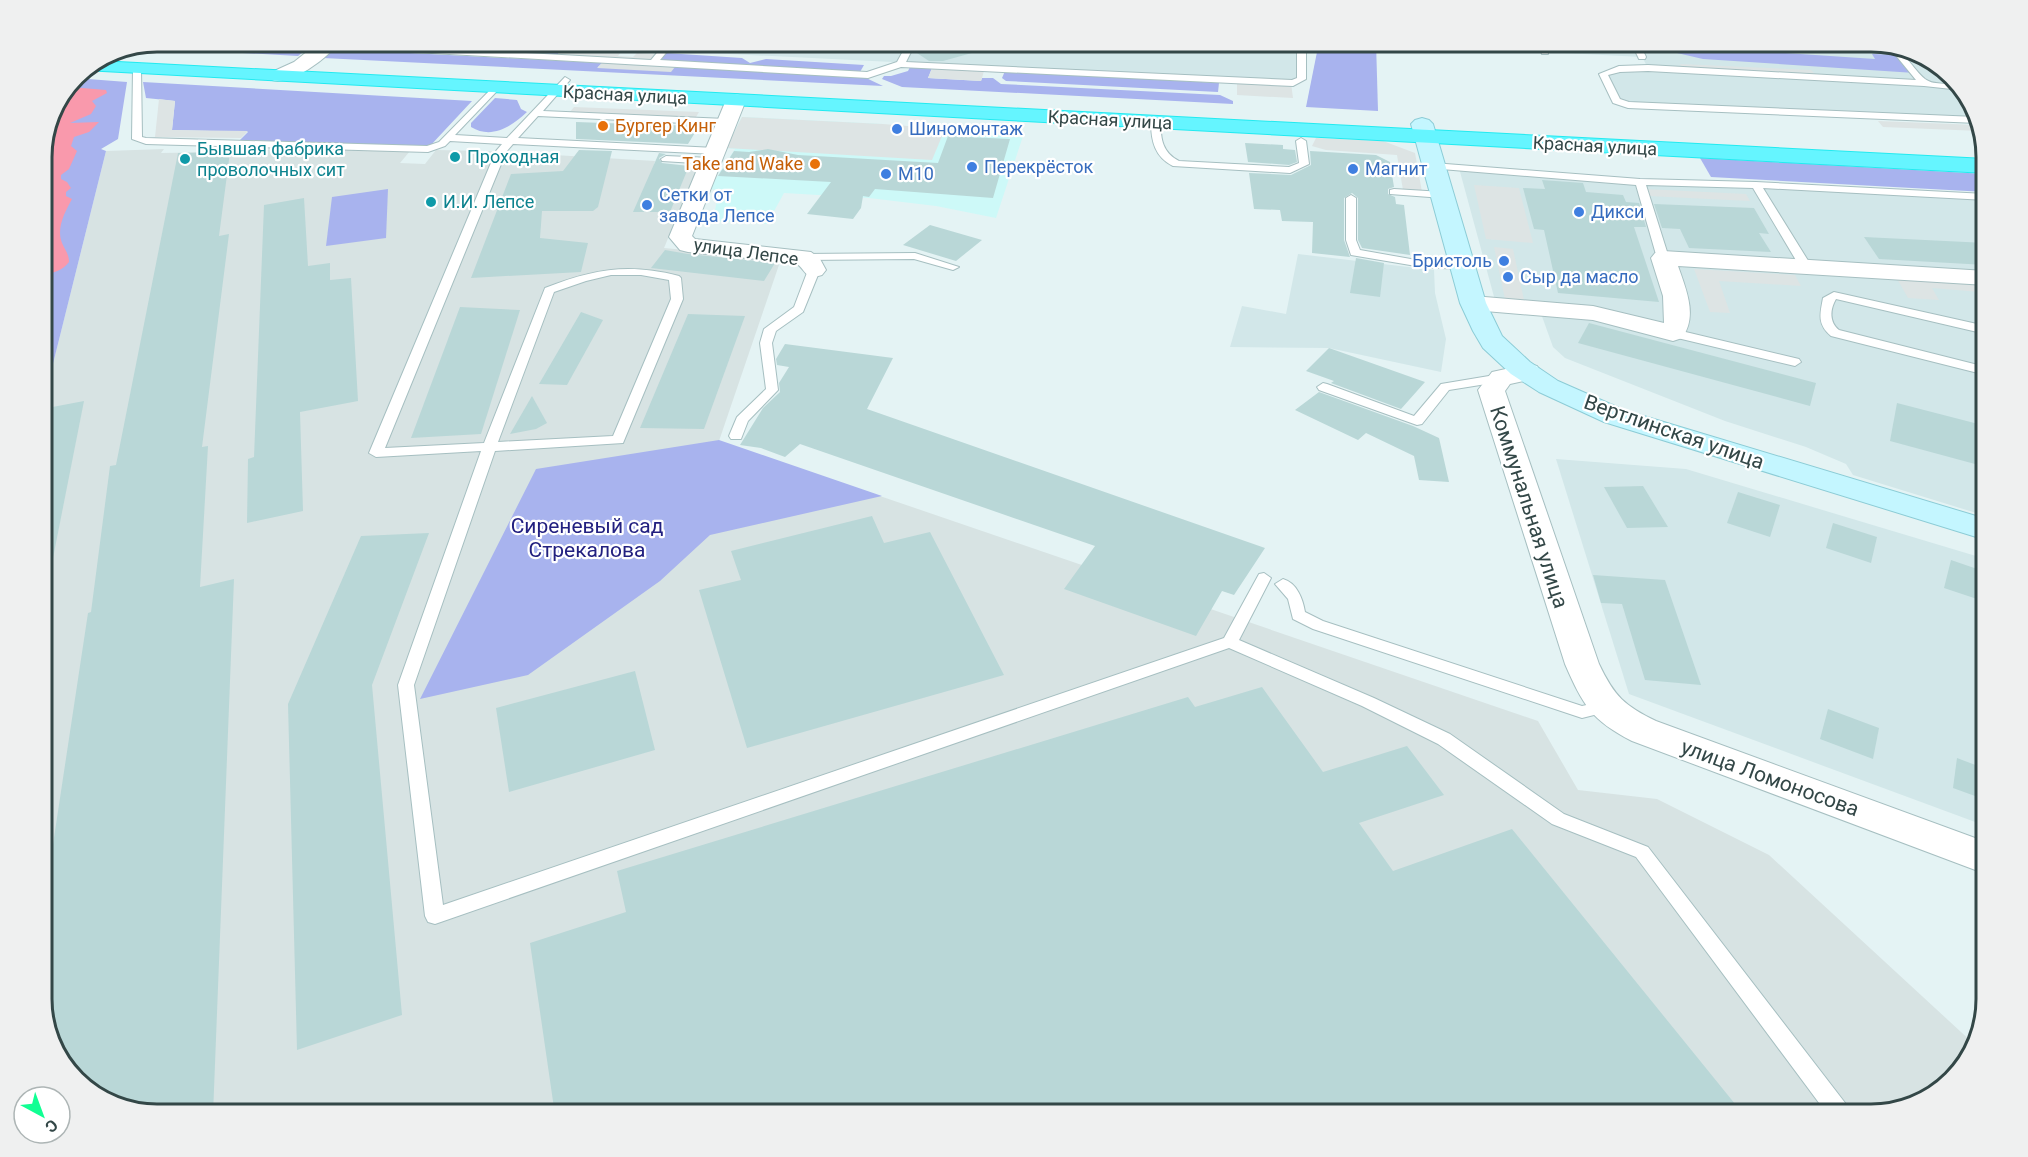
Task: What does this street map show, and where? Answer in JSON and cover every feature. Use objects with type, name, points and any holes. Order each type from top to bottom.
[{"type":"highway","name":"Красная улица","points":[[128,57],[301,66],[736,100],[1156,122],[1424,130],[1975,153]]},
{"type":"highway","name":"Красная улица","points":[[105,67],[495,88],[560,85],[1424,130],[1975,165]]},
{"type":"main road","name":"Вертлинская улица","points":[[1424,130],[1473,303],[1483,326],[1515,375],[1623,419],[1975,527]]},
{"type":"street","points":[[279,76],[301,66],[317,53]]},
{"type":"street","name":"улица Лепсе","points":[[736,100],[680,237],[681,241],[688,245],[809,264]]},
{"type":"street","points":[[1473,303],[1593,313],[1673,333],[1678,322],[1678,305],[1663,258],[1975,277]]},
{"type":"street","name":"Коммунальная улица","points":[[1515,375],[1491,390],[1495,408],[1582,664]]},
{"type":"street","name":"улица Ломоносова","points":[[1582,664],[1604,707],[1617,719],[1976,854]]},
{"type":"lane","points":[[488,53],[868,75],[900,64],[1293,83],[1301,79],[1301,52]]},
{"type":"lane","points":[[1640,52],[1642,57]]},
{"type":"lane","points":[[653,63],[662,53]]},
{"type":"lane","points":[[900,64],[906,53]]},
{"type":"lane","points":[[1901,57],[1924,83]]},
{"type":"lane","points":[[1948,87],[1924,83],[1648,68],[1619,69],[1603,74],[1616,101],[1628,105],[1968,120]]},
{"type":"lane","points":[[136,69],[135,122],[137,139],[140,141],[428,149],[442,144],[495,88]]},
{"type":"lane","points":[[560,85],[507,145],[376,453],[490,446],[618,440],[677,299],[675,278],[658,273],[618,270],[586,275],[549,290],[490,446],[406,686],[435,916],[1230,642],[1368,702],[1444,739],[1558,819],[1642,852],[1833,1104]]},
{"type":"lane","points":[[535,113],[726,122]]},
{"type":"lane","points":[[1156,122],[1155,133],[1163,157],[1177,164],[1290,170],[1304,164],[1301,141]]},
{"type":"lane","points":[[447,138],[507,145],[713,156]]},
{"type":"lane","points":[[1433,166],[1640,182],[1756,185],[1975,196]]},
{"type":"lane","points":[[1640,182],[1663,258]]},
{"type":"lane","points":[[1756,185],[1806,267]]},
{"type":"lane","points":[[1394,192],[1443,195]]},
{"type":"lane","points":[[1352,198],[1351,240],[1355,253],[1422,264],[1462,266]]},
{"type":"lane","points":[[736,436],[742,420],[772,390],[766,343],[770,329],[799,309],[809,264],[915,256],[953,267]]},
{"type":"lane","points":[[1975,327],[1834,295],[1829,298],[1824,322],[1835,333],[1975,368]]},
{"type":"lane","points":[[1673,333],[1795,362]]},
{"type":"lane","points":[[1323,387],[1417,421],[1445,387],[1515,375]]},
{"type":"lane","points":[[1230,642],[1264,578]]},
{"type":"lane","points":[[1283,584],[1295,598],[1298,615],[1318,625],[1582,712],[1604,707]]},
{"type":"shaded area","points":[[1302,52],[1301,79],[1296,82],[703,53]]},
{"type":"shaded area","points":[[1549,52],[1884,53],[1911,61],[1934,74],[1954,94],[1968,120],[1624,104],[1603,74],[1648,68],[1642,57]]},
{"type":"shaded area","points":[[559,53],[620,53],[618,56],[633,57],[637,53],[655,54],[650,60],[557,55]]},
{"type":"shaded area","points":[[602,63],[675,67],[671,72],[597,68]]},
{"type":"shaded area","points":[[1680,64],[1811,70],[1815,74],[1682,68]]},
{"type":"shaded area","points":[[933,66],[985,68],[981,81],[928,78]]},
{"type":"shaded area","points":[[1237,80],[1291,83],[1293,98],[1237,95]]},
{"type":"shaded area","points":[[79,88],[106,90],[107,93],[92,101],[96,106],[91,114],[70,123],[99,122],[89,132],[74,137],[71,146],[77,151],[69,169],[61,175],[61,179],[71,188],[66,192],[66,196],[72,199],[62,220],[60,232],[69,262],[64,268],[53,272],[53,144],[63,111]]},
{"type":"shaded area","points":[[159,99],[175,101],[172,130],[248,131],[241,138],[155,137]]},
{"type":"shaded area","points":[[574,107],[699,112],[696,117],[570,112]]},
{"type":"shaded area","points":[[742,117],[1024,133],[996,218],[936,206],[869,198],[784,193],[767,224],[713,221],[719,190],[709,189],[735,149],[726,148]]},
{"type":"shaded area","points":[[742,117],[945,129],[932,160],[726,148]]},
{"type":"shaded area","points":[[1878,121],[1970,125],[1972,131],[1883,127]]},
{"type":"shaded area","points":[[1316,138],[1383,141],[1415,153],[1422,192],[1403,190],[1397,155],[1326,150],[1312,146]]},
{"type":"shaded area","points":[[164,149],[161,153],[250,149],[410,151],[400,163],[425,164],[436,150],[485,151],[655,161],[654,165],[689,166],[697,169],[664,248],[781,259],[719,441],[1538,721],[1578,790],[1657,799],[1769,855],[1967,1040],[1954,1063],[1934,1083],[1911,1096],[1884,1104],[144,1104],[117,1096],[94,1083],[83,1073],[58,1032],[53,1006],[53,364],[106,151]]},
{"type":"shaded area","points":[[1459,168],[1640,182],[1975,197],[1975,513],[1853,475],[1846,464],[1806,447],[1725,421],[1565,358],[1553,347],[1539,308],[1496,304]]},
{"type":"shaded area","points":[[1474,185],[1519,188],[1533,243],[1486,239]]},
{"type":"shaded area","points":[[1645,189],[1746,194],[1750,201],[1648,196]]},
{"type":"shaded area","points":[[1494,247],[1513,249],[1524,300],[1505,299]]},
{"type":"shaded area","points":[[1298,254],[1434,270],[1435,293],[1446,339],[1441,372],[1329,348],[1230,347],[1242,306],[1286,314]]},
{"type":"shaded area","points":[[1694,269],[1795,275],[1801,286],[1719,281],[1730,313],[1710,312]]},
{"type":"shaded area","points":[[1896,277],[1975,283],[1975,292],[1932,288],[1939,300],[1908,298]]},
{"type":"shaded area","points":[[1556,459],[1686,469],[1975,556],[1976,822],[1629,694]]},
{"type":"green space","points":[[1317,52],[1376,52],[1378,111],[1306,107]]},
{"type":"green space","points":[[1771,52],[1875,59],[1872,54],[1892,55],[1902,58],[1915,73],[1703,59],[1677,53]]},
{"type":"green space","points":[[243,53],[302,53],[298,56]]},
{"type":"green space","points":[[329,53],[408,53],[602,63],[598,67],[675,67],[864,77],[883,86],[323,58]]},
{"type":"green space","points":[[522,53],[559,53],[557,55]]},
{"type":"green space","points":[[666,53],[742,58],[750,63],[766,59],[864,65],[860,72],[661,60]]},
{"type":"green space","points":[[910,67],[932,68],[928,78],[981,81],[982,78],[993,78],[1001,84],[1220,95],[1233,101],[1233,104],[902,87],[882,79],[884,76],[908,71]]},
{"type":"green space","points":[[1005,71],[1219,83],[1218,92],[1006,81],[1002,78]]},
{"type":"green space","points":[[88,79],[127,82],[118,139],[101,149],[106,151],[53,364],[53,144],[63,111],[70,99]]},
{"type":"green space","points":[[143,82],[472,101],[430,146],[240,140],[248,132],[172,130],[175,101],[146,98]]},
{"type":"green space","points":[[495,98],[517,100],[521,109],[527,112],[515,122],[494,132],[479,131],[471,127],[471,123]]},
{"type":"green space","points":[[1700,158],[1975,173],[1975,191],[1711,177]]},
{"type":"green space","points":[[388,189],[386,238],[326,246],[332,197]]},
{"type":"green space","name":"Сиреневый сад Стрекалова","points":[[719,440],[882,496],[710,535],[660,581],[528,675],[420,699],[536,469]]},
{"type":"building","points":[[916,53],[974,53],[943,61],[929,61]]},
{"type":"building","points":[[576,122],[699,126],[688,144],[576,139]]},
{"type":"building","points":[[948,136],[1010,139],[993,198],[875,189],[869,197],[863,196],[861,208],[853,219],[807,214],[831,182],[718,176],[734,151],[749,152],[768,149],[798,155],[938,163]]},
{"type":"building","points":[[1245,143],[1283,145],[1283,149],[1295,150],[1297,162],[1289,165],[1248,162]]},
{"type":"building","points":[[579,150],[612,151],[598,207],[593,211],[542,211],[540,238],[588,243],[581,272],[471,278],[511,174],[563,171]]},
{"type":"building","points":[[1310,151],[1376,155],[1390,162],[1394,187],[1388,189],[1388,194],[1395,197],[1396,204],[1404,205],[1410,255],[1362,248],[1358,240],[1358,198],[1352,193],[1344,198],[1344,240],[1350,257],[1312,253],[1313,222],[1282,221],[1280,210],[1254,209],[1249,173],[1291,175],[1311,165]]},
{"type":"building","points":[[230,152],[219,236],[229,234],[202,447],[208,446],[200,587],[234,579],[213,1104],[144,1104],[130,1101],[105,1090],[88,1078],[70,1058],[58,1033],[53,1006],[53,844],[88,613],[91,612],[110,466],[116,465],[178,153]]},
{"type":"building","points":[[659,153],[666,154],[659,158],[662,163],[689,166],[670,212],[633,212]]},
{"type":"building","points":[[1542,180],[1583,183],[1586,192],[1623,195],[1626,202],[1639,203],[1646,227],[1634,227],[1659,302],[1558,293],[1544,230],[1534,229],[1523,188],[1545,189]]},
{"type":"building","points":[[304,198],[308,266],[330,263],[330,280],[351,278],[358,401],[300,412],[303,511],[247,523],[248,459],[254,457],[264,205]]},
{"type":"building","points":[[1654,204],[1754,208],[1769,234],[1759,233],[1771,252],[1689,248],[1680,229],[1662,228]]},
{"type":"building","points":[[930,225],[982,240],[956,261],[903,245]]},
{"type":"building","points":[[1864,237],[1975,242],[1975,264],[1879,259]]},
{"type":"building","points":[[665,250],[775,263],[764,281],[651,268]]},
{"type":"building","points":[[1356,258],[1384,263],[1380,297],[1350,293]]},
{"type":"building","points":[[460,307],[520,310],[481,434],[411,438]]},
{"type":"building","points":[[581,312],[603,320],[567,385],[539,384]]},
{"type":"building","points":[[688,314],[745,316],[704,429],[640,428]]},
{"type":"building","points":[[1589,323],[1816,383],[1810,406],[1578,343]]},
{"type":"building","points":[[785,344],[893,358],[867,409],[1265,548],[1234,595],[1222,591],[1196,636],[1064,589],[1095,546],[800,444],[785,457],[761,448],[740,445],[763,408],[780,392],[779,383],[789,367],[777,365],[776,359]]},
{"type":"building","points":[[1329,348],[1425,382],[1401,409],[1331,383],[1334,381],[1306,371]]},
{"type":"building","points":[[1319,392],[1413,426],[1439,438],[1449,482],[1419,480],[1414,456],[1366,433],[1358,440],[1295,410]]},
{"type":"building","points":[[532,396],[547,423],[536,429],[510,434]]},
{"type":"building","points":[[84,401],[53,558],[53,407]]},
{"type":"building","points":[[1897,403],[1975,423],[1975,464],[1890,441]]},
{"type":"building","points":[[1643,486],[1668,527],[1627,528],[1604,487]]},
{"type":"building","points":[[1738,492],[1780,505],[1770,537],[1727,523]]},
{"type":"building","points":[[872,516],[884,543],[930,532],[1004,675],[747,748],[699,590],[741,580],[731,551]]},
{"type":"building","points":[[1833,523],[1877,537],[1871,563],[1826,548]]},
{"type":"building","points":[[429,533],[372,685],[402,1015],[297,1050],[288,704],[361,536]]},
{"type":"building","points":[[1951,560],[1975,568],[1976,599],[1944,588]]},
{"type":"building","points":[[1593,575],[1665,580],[1701,685],[1645,680],[1622,604],[1601,603]]},
{"type":"building","points":[[635,671],[655,750],[509,792],[496,708]]},
{"type":"building","points":[[1262,687],[1323,772],[1407,746],[1444,795],[1359,823],[1393,871],[1512,829],[1735,1104],[553,1104],[530,943],[626,912],[617,871],[1188,697],[1195,707]]},
{"type":"building","points":[[1828,709],[1879,728],[1873,759],[1820,739]]},
{"type":"building","points":[[1957,758],[1976,765],[1976,796],[1953,788]]},
{"type":"place","name":"Бургер Кинг","points":[[603,126]]},
{"type":"place","name":"Шиномонтаж","points":[[897,129]]},
{"type":"place","name":"Проходная","points":[[455,157]]},
{"type":"place","name":"Бывшая фабрика проволочных сит","points":[[185,159]]},
{"type":"place","name":"Take and Wake","points":[[815,164]]},
{"type":"place","name":"Перекрёсток","points":[[972,167]]},
{"type":"place","name":"Магнит","points":[[1353,169]]},
{"type":"place","name":"М10","points":[[886,174]]},
{"type":"place","name":"И.И. Лепсе","points":[[431,202]]},
{"type":"place","name":"Сетки от завода Лепсе","points":[[647,205]]},
{"type":"place","name":"Дикси","points":[[1579,212]]},
{"type":"place","name":"Бристоль","points":[[1504,261]]},
{"type":"place","name":"Сыр да масло","points":[[1508,277]]}]
